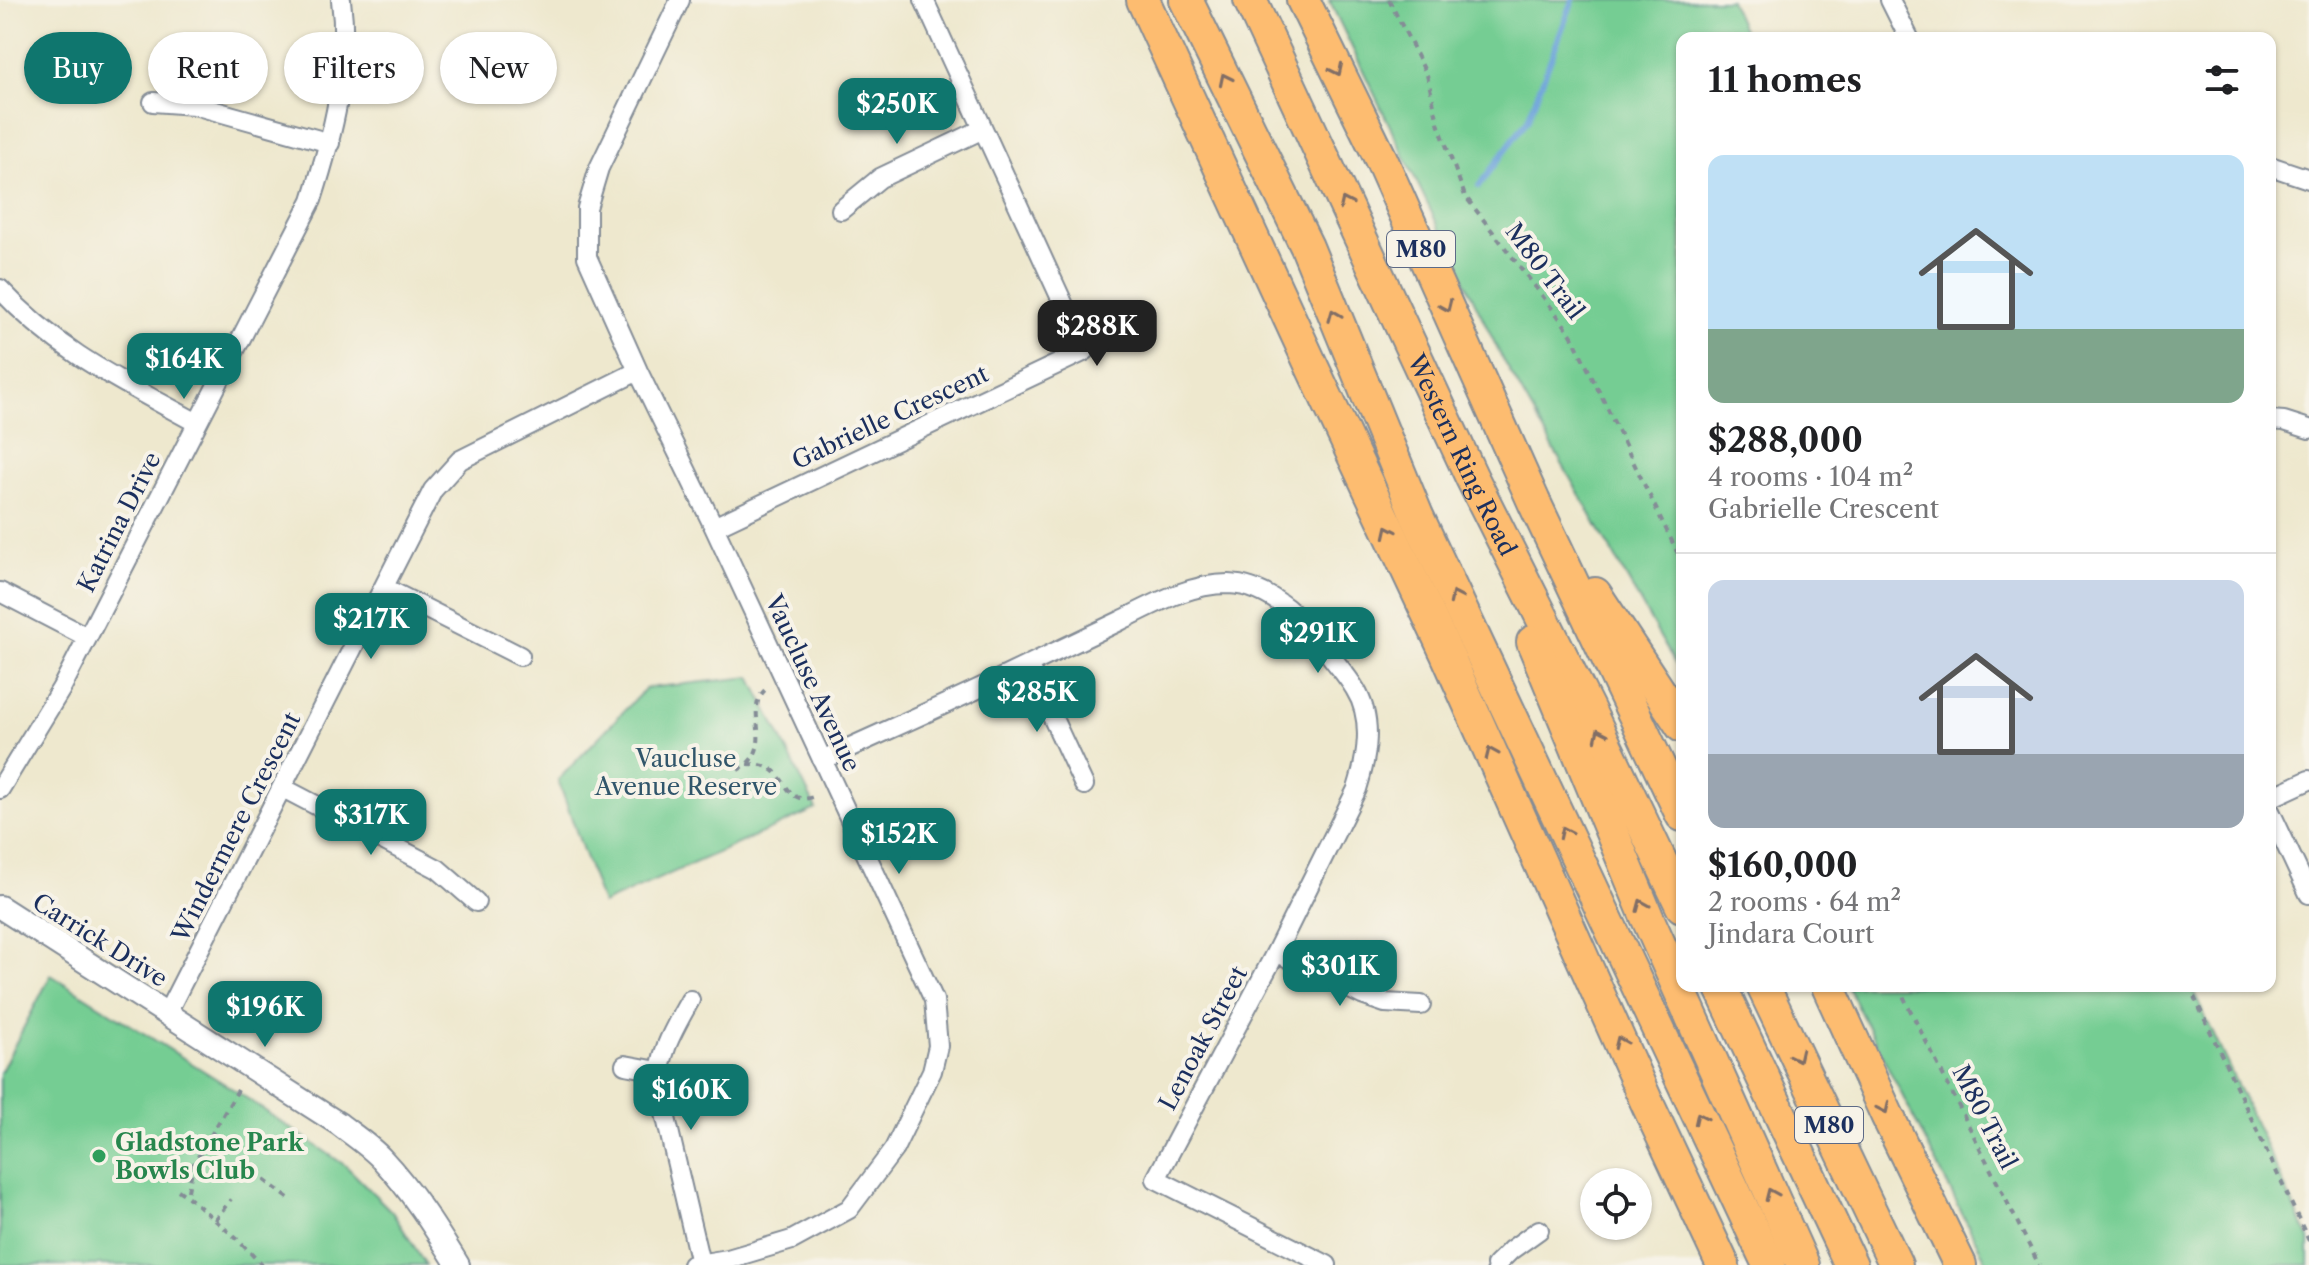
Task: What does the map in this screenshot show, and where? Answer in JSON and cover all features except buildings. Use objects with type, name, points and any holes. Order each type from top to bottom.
[{"type":"highway","points":[[1145,0],[1300,303],[1417,516]]},
{"type":"highway","points":[[1145,0],[1446,652],[1723,1265]]},
{"type":"highway","points":[[1186,0],[1307,247],[1417,516],[1769,1265]]},
{"type":"highway","name":"Western Ring Road","points":[[1250,0],[1472,478],[1676,893]]},
{"type":"highway","name":"Western Ring Road","points":[[1303,0],[1381,159],[1534,502],[1676,802]]},
{"type":"highway","points":[[1472,478],[1510,588],[1676,982]]},
{"type":"highway","points":[[1534,502],[1676,717]]},
{"type":"highway","points":[[1681,992],[1803,1265]]},
{"type":"highway","name":"M80","points":[[1723,992],[1851,1265]]},
{"type":"highway","name":"M80","points":[[1766,992],[1896,1265]]},
{"type":"highway","points":[[1831,992],[1960,1265]]},
{"type":"street","name":"Katrina Drive","points":[[0,789],[61,689],[312,200],[339,104],[344,58],[341,0]]},
{"type":"street","points":[[638,371],[587,257],[587,208],[599,168],[680,0]]},
{"type":"street","name":"Gabrielle Crescent","points":[[714,527],[1085,351],[924,0]]},
{"type":"street","points":[[1890,0],[1906,32]]},
{"type":"street","points":[[180,104],[194,105],[330,143]]},
{"type":"street","points":[[841,210],[880,178],[983,129]]},
{"type":"street","points":[[2276,168],[2309,179]]},
{"type":"street","points":[[0,289],[41,330],[81,359],[197,423]]},
{"type":"street","name":"Vaucluse Avenue","points":[[638,371],[934,1000],[938,1046],[932,1071],[894,1149],[849,1209],[792,1240],[729,1262],[696,1264]]},
{"type":"street","name":"Windermere Crescent","points":[[167,1013],[433,490],[460,460],[638,371]]},
{"type":"street","points":[[2276,420],[2309,429]]},
{"type":"street","name":"Lenoak Street","points":[[822,760],[1161,601],[1196,588],[1230,584],[1261,592],[1296,615],[1317,637],[1356,690],[1364,707],[1368,740],[1365,766],[1357,789],[1276,952],[1156,1179],[1327,1265]]},
{"type":"street","points":[[385,588],[520,656]]},
{"type":"street","points":[[0,592],[87,637]]},
{"type":"street","points":[[1028,665],[1084,785]]},
{"type":"street","points":[[2276,795],[2309,780]]},
{"type":"street","points":[[283,788],[438,869],[476,902]]},
{"type":"street","points":[[2276,824],[2309,894]]},
{"type":"street","name":"Carrick Drive","points":[[0,907],[339,1124],[380,1157],[430,1218],[458,1265]]},
{"type":"street","points":[[1276,952],[1362,995],[1385,1003],[1421,1005]]},
{"type":"street","points":[[690,1000],[665,1044],[658,1071],[696,1264]]},
{"type":"street","points":[[625,1065],[658,1071]]},
{"type":"street","points":[[1496,1265],[1539,1230]]},
{"type":"path","name":"M80 Trail","points":[[1389,0],[1427,75],[1439,126],[1465,196],[1572,336],[1676,550]]},
{"type":"path","points":[[738,770],[748,764],[758,742],[757,702],[766,689]]},
{"type":"path","points":[[748,764],[769,768],[795,796],[804,799],[816,796]]},
{"type":"path","name":"M80 Trail","points":[[1901,992],[2039,1265]]},
{"type":"path","points":[[2192,992],[2309,1241]]},
{"type":"path","points":[[187,1196],[193,1165],[238,1090]]},
{"type":"path","points":[[264,1180],[291,1200]]},
{"type":"path","points":[[178,1190],[262,1265]]},
{"type":"path","points":[[215,1220],[231,1199]]},
{"type":"green space","points":[[1329,0],[1730,0],[1744,32],[1676,32],[1676,665],[1500,354]]},
{"type":"green space","name":"Vaucluse Avenue Reserve","points":[[751,677],[816,809],[602,904],[558,780],[646,688]]},
{"type":"green space","points":[[51,975],[239,1093],[346,1166],[392,1212],[426,1265],[0,1265],[0,1073]]},
{"type":"green space","points":[[1850,992],[2194,992],[2309,1239],[2309,1265],[1988,1265]]},
{"type":"waterway","points":[[1479,186],[1528,119],[1573,0]]},
{"type":"place","name":"Gladstone Park Bowls Club","points":[[99,1156]]}]
